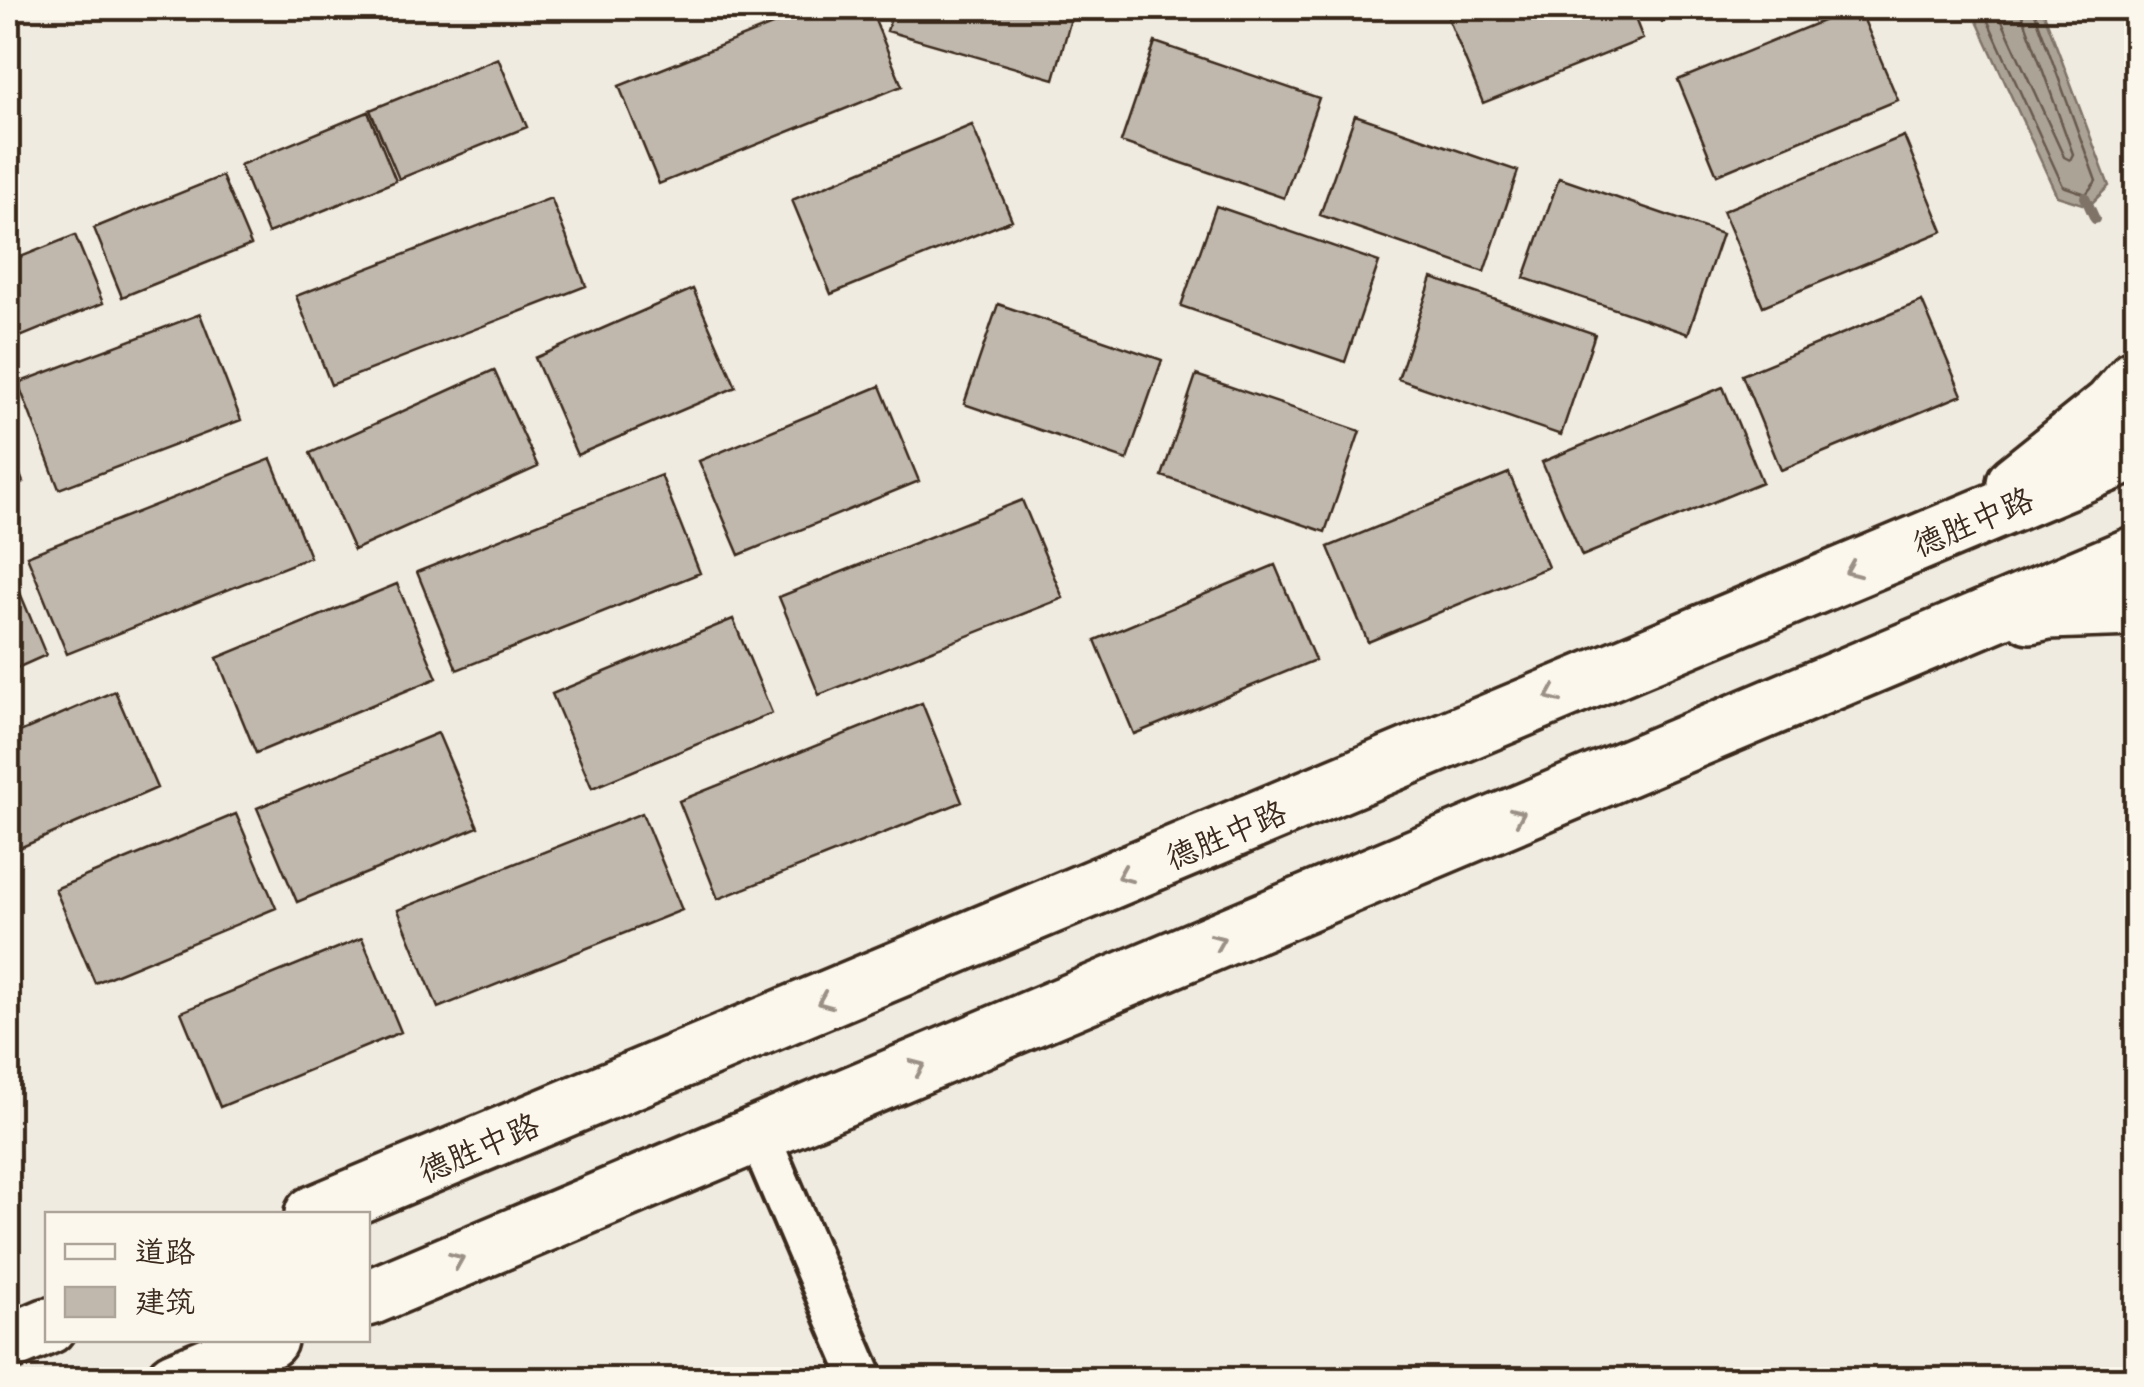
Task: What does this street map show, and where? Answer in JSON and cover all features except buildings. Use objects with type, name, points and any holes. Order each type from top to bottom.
[{"type":"main road","points":[[1960,525],[2112,406],[2136,377]]},
{"type":"main road","name":"德胜中路","points":[[318,1212],[2136,452]]},
{"type":"main road","points":[[370,1297],[2136,554]]},
{"type":"main road","points":[[1954,632],[2048,611],[2136,608]]},
{"type":"main road","points":[[8,1342],[45,1327]]},
{"type":"main road","points":[[174,1380],[264,1342]]},
{"type":"street","points":[[758,1134],[862,1380]]},
{"type":"water","points":[[1971,8],[2042,8],[2109,186],[2089,206],[2057,196]]},
{"type":"waterway","points":[[2085,197],[2095,219]]}]
